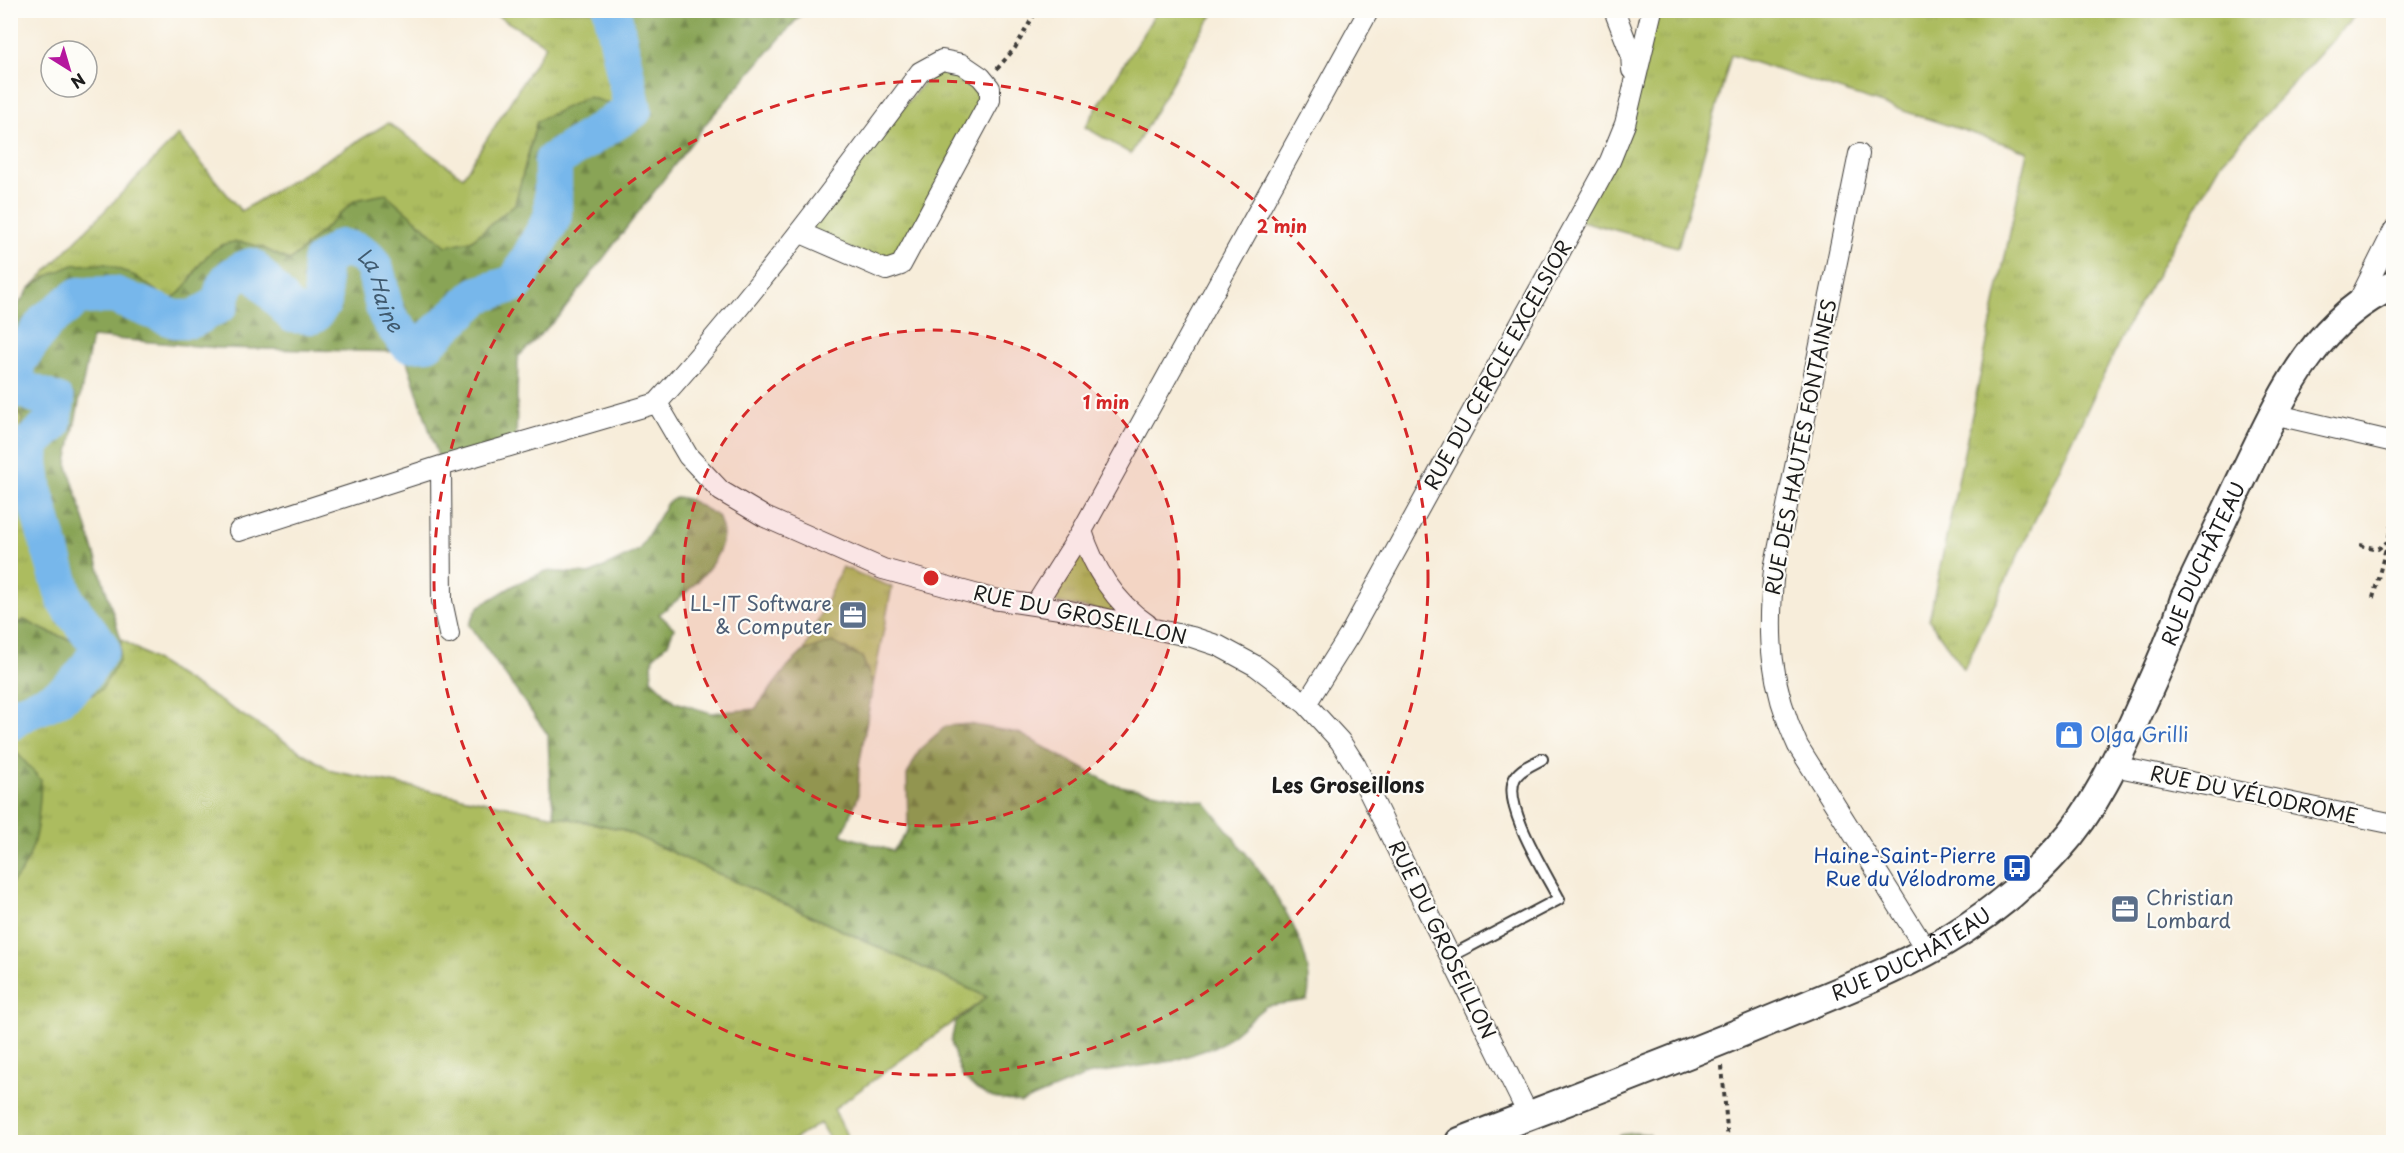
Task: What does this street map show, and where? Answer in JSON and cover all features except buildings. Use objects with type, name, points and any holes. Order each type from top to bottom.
[{"type":"street","points":[[1036,604],[1082,531],[1369,10]]},
{"type":"street","points":[[1614,10],[1631,54],[1633,82]]},
{"type":"street","name":"RUE DU CERCLE EXCELSIOR","points":[[1306,704],[1350,634],[1611,161],[1625,124],[1633,82],[1652,10]]},
{"type":"street","points":[[239,531],[441,466],[657,403],[711,344],[801,232],[920,72],[942,60],[962,64],[985,81],[990,88],[990,100],[985,112],[901,265],[886,270],[801,232]]},
{"type":"street","name":"RUE DES HAUTES FONTAINES","points":[[1859,154],[1774,570],[1769,633],[1778,690],[1798,746],[1928,953]]},
{"type":"street","points":[[2356,306],[2394,230]]},
{"type":"street","name":"RUE DUCHÂTEAU","points":[[1460,1143],[1713,1044],[1928,953],[1976,924],[2005,902],[2060,848],[2114,766],[2174,633],[2185,597],[2284,390],[2337,322],[2356,306],[2394,285]]},
{"type":"street","name":"RUE DU GROSEILLON","points":[[657,403],[688,456],[721,491],[765,517],[883,569],[993,599],[1036,604],[1192,637],[1244,658],[1276,679],[1306,704],[1340,741],[1356,766],[1529,1116]]},
{"type":"street","points":[[2273,414],[2394,442]]},
{"type":"street","points":[[441,466],[442,601],[449,634]]},
{"type":"street","points":[[1082,531],[1093,562],[1125,607],[1155,629]]},
{"type":"street","name":"RUE DU VÉLODROME","points":[[2114,766],[2394,824]]},
{"type":"lane","points":[[1451,956],[1559,899],[1512,801],[1515,778],[1522,769],[1542,759]]},
{"type":"path","points":[[985,81],[1005,61],[1037,10]]},
{"type":"path","points":[[2373,598],[2394,517]]},
{"type":"path","points":[[2360,545],[2378,549],[2387,541]]},
{"type":"path","points":[[1713,1044],[1724,1077],[1728,1143]]},
{"type":"green space","points":[[489,11],[613,11],[633,110],[537,121],[515,204],[471,241],[446,246],[386,194],[313,240],[290,261],[261,247],[198,266],[183,292],[169,300],[135,276],[48,276],[29,289],[178,135],[241,211],[388,123],[463,177],[546,45]]},
{"type":"green space","points":[[612,11],[804,11],[708,121],[561,314],[518,357],[516,445],[441,466],[404,352],[219,348],[92,337],[67,463],[121,639],[119,661],[102,689],[58,714],[20,713],[11,722],[11,626],[24,620],[74,641],[83,624],[66,602],[49,542],[31,535],[24,512],[34,493],[17,488],[11,482],[11,442],[19,442],[22,418],[11,404],[11,315],[29,289],[48,276],[73,265],[106,264],[135,276],[169,300],[182,290],[207,256],[218,247],[240,242],[251,244],[290,261],[355,200],[386,194],[446,246],[471,241],[515,204],[537,121],[588,97],[633,110]]},
{"type":"green space","points":[[1157,11],[1216,11],[1200,33],[1131,154],[1085,127]]},
{"type":"green space","points":[[1652,11],[2359,11],[2222,162],[2127,326],[1964,669],[1929,620],[2027,151],[1731,55],[1678,247],[1578,220],[1610,161]]},
{"type":"green space","points":[[942,60],[990,88],[901,265],[801,233]]},
{"type":"green space","points":[[10,404],[22,418],[19,442],[11,442]]},
{"type":"green space","points":[[10,482],[17,488],[34,493],[66,602],[83,624],[74,641],[24,620],[11,626]]},
{"type":"green space","points":[[677,497],[688,499],[718,516],[723,534],[721,546],[708,569],[689,590],[659,614],[674,628],[668,643],[653,657],[651,679],[675,702],[711,713],[755,709],[788,666],[804,651],[832,642],[862,657],[873,685],[859,767],[858,797],[842,835],[893,851],[908,831],[907,775],[920,749],[946,726],[969,724],[1019,733],[1111,784],[1205,802],[1276,895],[1291,922],[1303,949],[1309,976],[1307,1000],[1266,1006],[1220,1045],[1173,1061],[1091,1074],[1021,1103],[993,1098],[977,1090],[962,1076],[951,1042],[955,1023],[987,997],[621,829],[555,816],[550,788],[548,735],[469,625],[478,607],[516,584],[546,571],[590,574],[639,550],[667,503]]},
{"type":"green space","points":[[1081,556],[1086,557],[1118,598],[1117,614],[1054,602],[1053,593],[1074,560]]},
{"type":"green space","points":[[842,567],[892,587],[873,685],[862,657],[832,642],[804,651]]},
{"type":"green space","points":[[121,639],[332,771],[621,829],[987,997],[834,1109],[850,1142],[831,1142],[820,1123],[790,1142],[11,1142],[10,884],[29,858],[11,745],[11,722],[20,713],[58,714],[119,661]]},
{"type":"green space","points":[[10,745],[41,780],[38,821],[32,849],[20,874],[11,884]]},
{"type":"green space","points":[[1649,1134],[1654,1142],[1610,1142],[1621,1135]]},
{"type":"waterway","name":"La Haine","points":[[10,722],[68,691],[86,671],[101,647],[66,602],[34,493],[30,462],[31,443],[52,424],[56,402],[17,387],[15,364],[46,321],[79,296],[114,295],[175,319],[193,319],[220,304],[226,284],[232,276],[251,267],[293,314],[313,315],[323,302],[321,262],[341,248],[354,251],[371,262],[388,316],[408,343],[427,342],[478,295],[516,283],[553,216],[553,161],[633,110],[612,10]]},
{"type":"place","name":"LL-IT Software & Computer","points":[[853,615]]},
{"type":"place","name":"Olga Grilli","points":[[2069,735]]},
{"type":"place","name":"Haine-Saint-Pierre Rue du Vélodrome","points":[[2017,868]]},
{"type":"place","name":"Christian Lombard","points":[[2125,909]]},
{"type":"district","name":"Les Groseillons","points":[[1348,786]]}]
